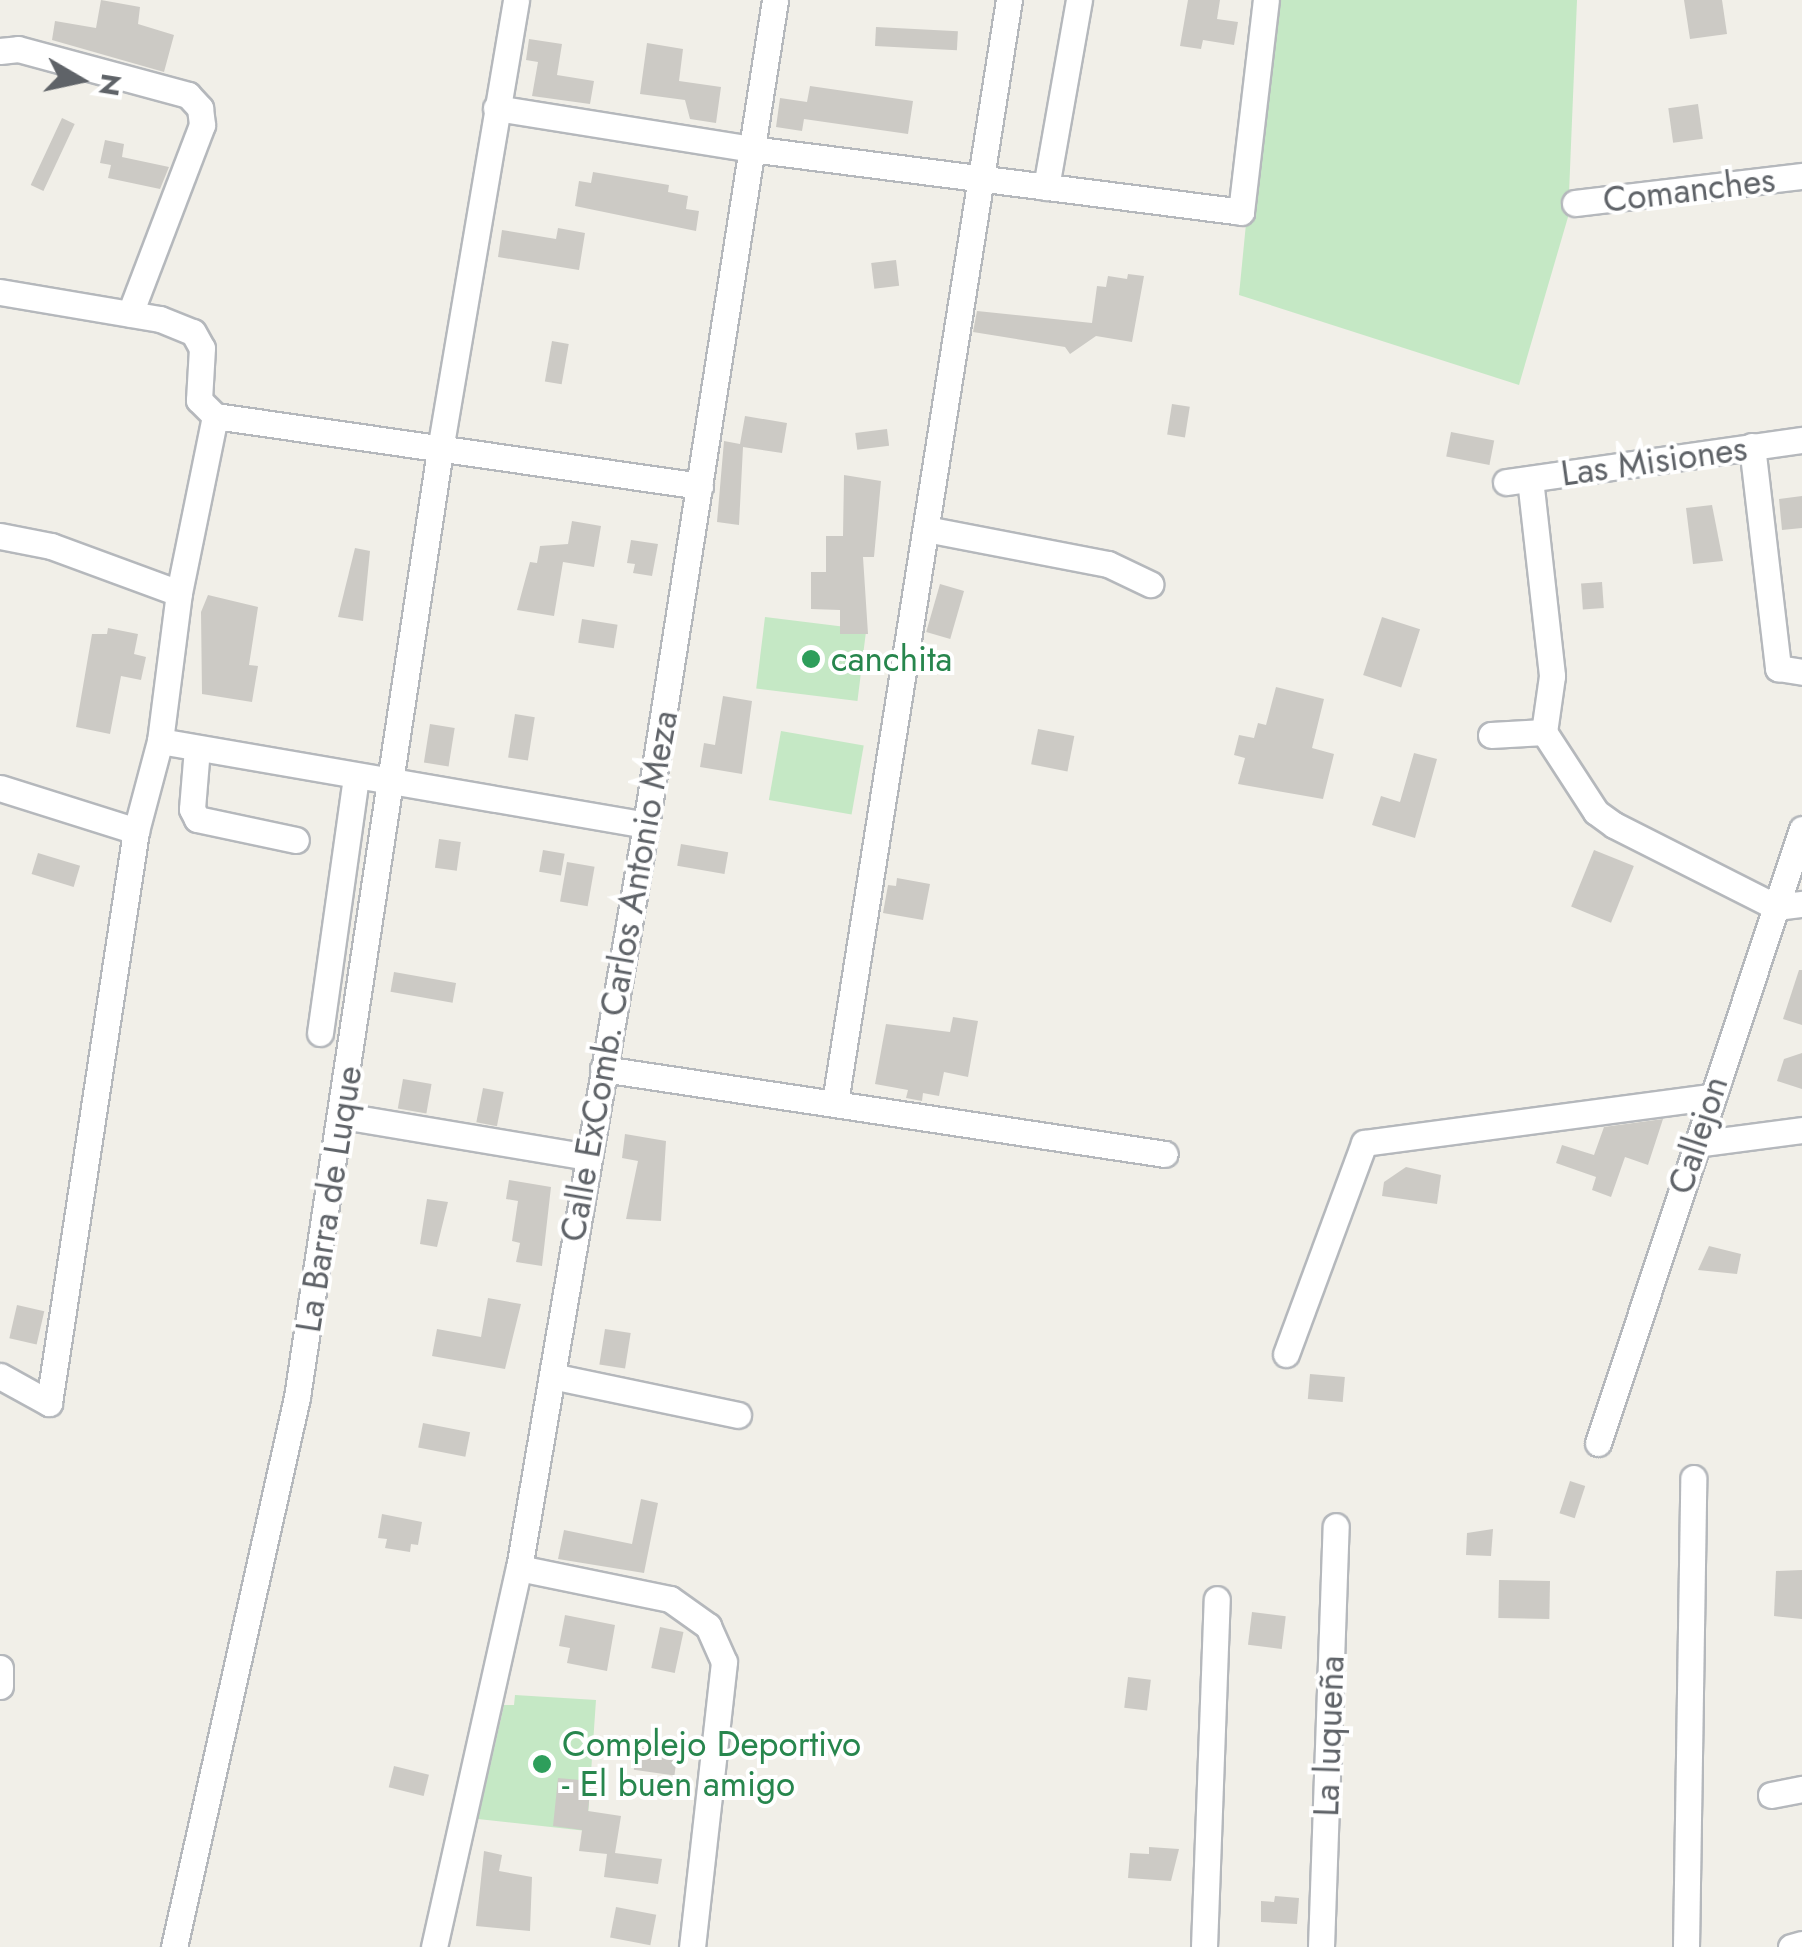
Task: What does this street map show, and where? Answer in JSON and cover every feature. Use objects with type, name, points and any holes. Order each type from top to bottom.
[{"type":"street","name":"La Barra de Luque","points":[[174,1947],[296,1397],[343,1116],[441,444],[516,0]]},
{"type":"street","name":"Calle ExComb. Carlos Antonio Meza","points":[[434,1947],[519,1568],[646,825],[775,0]]},
{"type":"street","points":[[835,1102],[1009,0]]},
{"type":"street","points":[[1046,187],[1079,0]]},
{"type":"street","points":[[496,108],[751,149],[1241,212],[1266,0]]},
{"type":"street","points":[[0,51],[18,49],[188,95],[200,108],[202,125],[130,314]]},
{"type":"street","name":"Comanches","points":[[1576,203],[1802,176]]},
{"type":"street","points":[[0,292],[130,314],[192,332],[202,348],[198,400],[215,416],[441,444],[700,486]]},
{"type":"street","points":[[0,1376],[49,1403],[136,831],[160,741],[180,593],[215,416]]},
{"type":"street","name":"Las Misiones","points":[[1544,732],[1552,676],[1518,481],[1802,440]]},
{"type":"street","points":[[1752,446],[1778,668],[1802,672]]},
{"type":"street","points":[[926,529],[1108,564],[1150,584]]},
{"type":"street","points":[[0,536],[51,546],[180,593]]},
{"type":"street","points":[[1491,735],[1544,732],[1596,812],[1789,906]]},
{"type":"street","points":[[160,741],[646,825]]},
{"type":"street","points":[[196,748],[192,809],[198,819],[212,827],[296,840]]},
{"type":"street","points":[[320,1033],[356,777]]},
{"type":"street","points":[[0,788],[136,831]]},
{"type":"street","name":"Callejon","points":[[1598,1443],[1709,1097],[1789,906],[1802,829]]},
{"type":"street","points":[[603,1069],[1165,1154]]},
{"type":"street","points":[[1286,1354],[1364,1143],[1709,1097]]},
{"type":"street","points":[[343,1116],[589,1157]]},
{"type":"street","points":[[1696,1144],[1802,1130]]},
{"type":"street","points":[[552,1376],[738,1415]]},
{"type":"street","points":[[1686,1947],[1693,1478]]},
{"type":"street","name":"La luqueña","points":[[1322,1947],[1336,1526]]},
{"type":"street","points":[[519,1568],[670,1598],[708,1626],[724,1662],[692,1947]]},
{"type":"street","points":[[1204,1947],[1217,1599]]},
{"type":"street","points":[[0,1668],[0,1686]]},
{"type":"street","points":[[1771,1795],[1802,1789]]},
{"type":"street","points":[[1791,1947],[1802,1944]]},
{"type":"green space","points":[[1268,0],[1577,0],[1568,217],[1519,385],[1239,295]]},
{"type":"green space","name":"canchita","points":[[765,617],[866,629],[857,701],[756,688]]},
{"type":"green space","points":[[781,731],[864,746],[852,815],[769,800]]},
{"type":"green space","name":"Complejo Deportivo - El buen amigo","points":[[515,1695],[596,1700],[587,1831],[478,1819],[504,1705],[514,1705]]},
{"type":"building","points":[[101,0],[140,7],[138,24],[174,35],[164,72],[52,40],[55,21],[96,28]]},
{"type":"building","points":[[1188,0],[1220,0],[1217,19],[1238,22],[1234,45],[1203,40],[1201,49],[1180,46]]},
{"type":"building","points":[[1684,0],[1722,0],[1727,34],[1690,39]]},
{"type":"building","points":[[876,27],[958,31],[957,50],[875,46]]},
{"type":"building","points":[[529,39],[562,44],[557,75],[594,81],[590,104],[532,96],[538,62],[526,60]]},
{"type":"building","points":[[647,43],[683,49],[679,81],[721,87],[716,123],[690,119],[685,100],[640,94]]},
{"type":"building","points":[[810,86],[913,101],[908,134],[804,119],[802,131],[776,127],[780,98],[807,102]]},
{"type":"building","points":[[1698,104],[1703,139],[1673,143],[1668,108]]},
{"type":"building","points":[[62,118],[75,124],[43,191],[31,185]]},
{"type":"building","points":[[105,140],[124,144],[122,157],[169,167],[160,189],[108,178],[111,165],[100,163]]},
{"type":"building","points":[[593,172],[669,185],[668,192],[688,196],[686,209],[699,211],[696,231],[575,206],[579,181],[591,183]]},
{"type":"building","points":[[558,228],[585,233],[579,270],[498,257],[502,230],[556,239]]},
{"type":"building","points":[[896,260],[899,286],[874,289],[871,263]]},
{"type":"building","points":[[1128,274],[1144,276],[1132,342],[1096,336],[1070,354],[1065,347],[973,332],[977,311],[1092,323],[1097,286],[1106,287],[1108,276],[1127,279]]},
{"type":"building","points":[[552,341],[569,344],[562,384],[545,381]]},
{"type":"building","points":[[1172,404],[1190,407],[1185,437],[1167,435]]},
{"type":"building","points":[[745,416],[787,423],[782,453],[743,447],[739,525],[717,522],[724,441],[740,444]]},
{"type":"building","points":[[887,429],[889,446],[857,450],[855,433]]},
{"type":"building","points":[[1451,432],[1494,440],[1489,465],[1446,457]]},
{"type":"building","points":[[844,475],[881,481],[874,557],[863,557],[868,634],[840,634],[840,610],[811,609],[811,572],[826,572],[826,536],[843,536]]},
{"type":"building","points":[[1802,496],[1802,528],[1782,530],[1779,499]]},
{"type":"building","points":[[1712,505],[1723,561],[1693,564],[1686,508]]},
{"type":"building","points":[[572,521],[601,526],[594,567],[563,562],[554,616],[517,610],[530,562],[537,563],[540,546],[568,544]]},
{"type":"building","points":[[631,540],[658,544],[652,576],[633,573],[635,564],[627,563]]},
{"type":"building","points":[[355,548],[370,551],[363,621],[338,617]]},
{"type":"building","points":[[1602,582],[1604,608],[1583,609],[1581,583]]},
{"type":"building","points":[[940,584],[964,591],[950,639],[926,632]]},
{"type":"building","points":[[208,595],[258,607],[249,665],[258,666],[252,702],[202,694],[201,612]]},
{"type":"building","points":[[1382,617],[1420,629],[1401,687],[1363,675]]},
{"type":"building","points":[[582,619],[618,625],[614,648],[578,643]]},
{"type":"building","points":[[108,628],[138,634],[134,654],[146,657],[141,680],[121,676],[110,734],[76,727],[92,634],[107,634]]},
{"type":"building","points":[[1276,687],[1324,699],[1312,748],[1334,754],[1323,799],[1238,784],[1245,758],[1234,755],[1239,735],[1254,738],[1258,723],[1266,725]]},
{"type":"building","points":[[723,696],[752,701],[742,774],[700,767],[704,743],[715,745]]},
{"type":"building","points":[[515,714],[535,717],[528,761],[508,757]]},
{"type":"building","points":[[430,724],[455,728],[449,766],[424,763]]},
{"type":"building","points":[[1038,729],[1074,736],[1067,771],[1031,764]]},
{"type":"building","points":[[1414,753],[1437,759],[1415,838],[1372,825],[1381,796],[1400,802]]},
{"type":"building","points":[[439,839],[461,842],[457,871],[435,868]]},
{"type":"building","points":[[681,844],[728,852],[724,874],[677,866]]},
{"type":"building","points":[[543,850],[565,854],[561,875],[539,872]]},
{"type":"building","points":[[1594,850],[1634,866],[1611,923],[1571,907]]},
{"type":"building","points":[[38,853],[80,866],[74,887],[32,874]]},
{"type":"building","points":[[567,862],[595,867],[588,906],[560,901]]},
{"type":"building","points":[[897,878],[930,884],[923,920],[883,913],[888,885],[896,886]]},
{"type":"building","points":[[1802,970],[1802,1025],[1783,1019]]},
{"type":"building","points":[[394,972],[456,983],[453,1003],[391,992]]},
{"type":"building","points":[[953,1017],[978,1021],[968,1077],[944,1072],[939,1096],[923,1093],[922,1101],[906,1098],[908,1090],[875,1084],[886,1024],[950,1032]]},
{"type":"building","points":[[1802,1053],[1802,1089],[1777,1081],[1784,1059]]},
{"type":"building","points":[[403,1079],[432,1084],[426,1114],[398,1109]]},
{"type":"building","points":[[483,1088],[504,1092],[497,1126],[476,1122]]},
{"type":"building","points":[[1663,1119],[1648,1165],[1625,1157],[1611,1197],[1592,1190],[1596,1177],[1556,1163],[1562,1145],[1594,1155],[1604,1127]]},
{"type":"building","points":[[625,1134],[666,1141],[661,1221],[626,1219],[638,1161],[622,1158]]},
{"type":"building","points":[[1406,1167],[1441,1175],[1437,1204],[1382,1196],[1384,1182]]},
{"type":"building","points":[[509,1180],[551,1187],[542,1266],[516,1262],[520,1243],[512,1241],[518,1201],[506,1199]]},
{"type":"building","points":[[427,1199],[448,1202],[437,1247],[420,1244]]},
{"type":"building","points":[[1709,1246],[1741,1254],[1737,1274],[1698,1270]]},
{"type":"building","points":[[488,1298],[521,1304],[505,1369],[432,1356],[437,1329],[481,1337]]},
{"type":"building","points":[[17,1305],[44,1311],[37,1344],[9,1338]]},
{"type":"building","points":[[605,1329],[631,1333],[625,1369],[599,1365]]},
{"type":"building","points":[[1310,1374],[1345,1377],[1343,1402],[1308,1399]]},
{"type":"building","points":[[423,1423],[470,1432],[465,1457],[418,1448]]},
{"type":"building","points":[[1570,1481],[1585,1486],[1575,1518],[1559,1513]]},
{"type":"building","points":[[641,1499],[658,1503],[644,1573],[558,1559],[564,1530],[632,1544]]},
{"type":"building","points":[[382,1514],[422,1522],[418,1545],[411,1544],[410,1552],[385,1548],[387,1539],[378,1538]]},
{"type":"building","points":[[1493,1529],[1491,1556],[1466,1555],[1467,1533]]},
{"type":"building","points":[[1802,1570],[1802,1619],[1774,1616],[1776,1571]]},
{"type":"building","points":[[1499,1580],[1550,1581],[1549,1619],[1498,1618]]},
{"type":"building","points":[[1252,1612],[1286,1616],[1282,1649],[1248,1645]]},
{"type":"building","points":[[565,1615],[615,1625],[607,1671],[567,1663],[570,1648],[559,1646]]},
{"type":"building","points":[[660,1627],[683,1632],[675,1673],[651,1668]]},
{"type":"building","points":[[1128,1677],[1151,1680],[1147,1711],[1124,1708]]},
{"type":"building","points":[[637,1747],[678,1753],[674,1775],[634,1770]]},
{"type":"building","points":[[394,1766],[429,1775],[424,1796],[389,1787]]},
{"type":"building","points":[[558,1778],[591,1781],[588,1811],[621,1816],[615,1853],[662,1859],[658,1884],[604,1877],[607,1854],[579,1851],[582,1830],[553,1826]]},
{"type":"building","points":[[1149,1847],[1179,1849],[1171,1881],[1128,1878],[1130,1853],[1149,1854]]},
{"type":"building","points":[[484,1851],[502,1855],[499,1871],[532,1877],[530,1931],[476,1926]]},
{"type":"building","points":[[1275,1896],[1299,1898],[1297,1924],[1261,1922],[1261,1901],[1274,1902]]},
{"type":"building","points":[[616,1907],[656,1915],[650,1945],[610,1937]]},
{"type":"place","name":"canchita","points":[[811,659]]},
{"type":"place","name":"Complejo Deportivo - El buen amigo","points":[[542,1764]]}]
